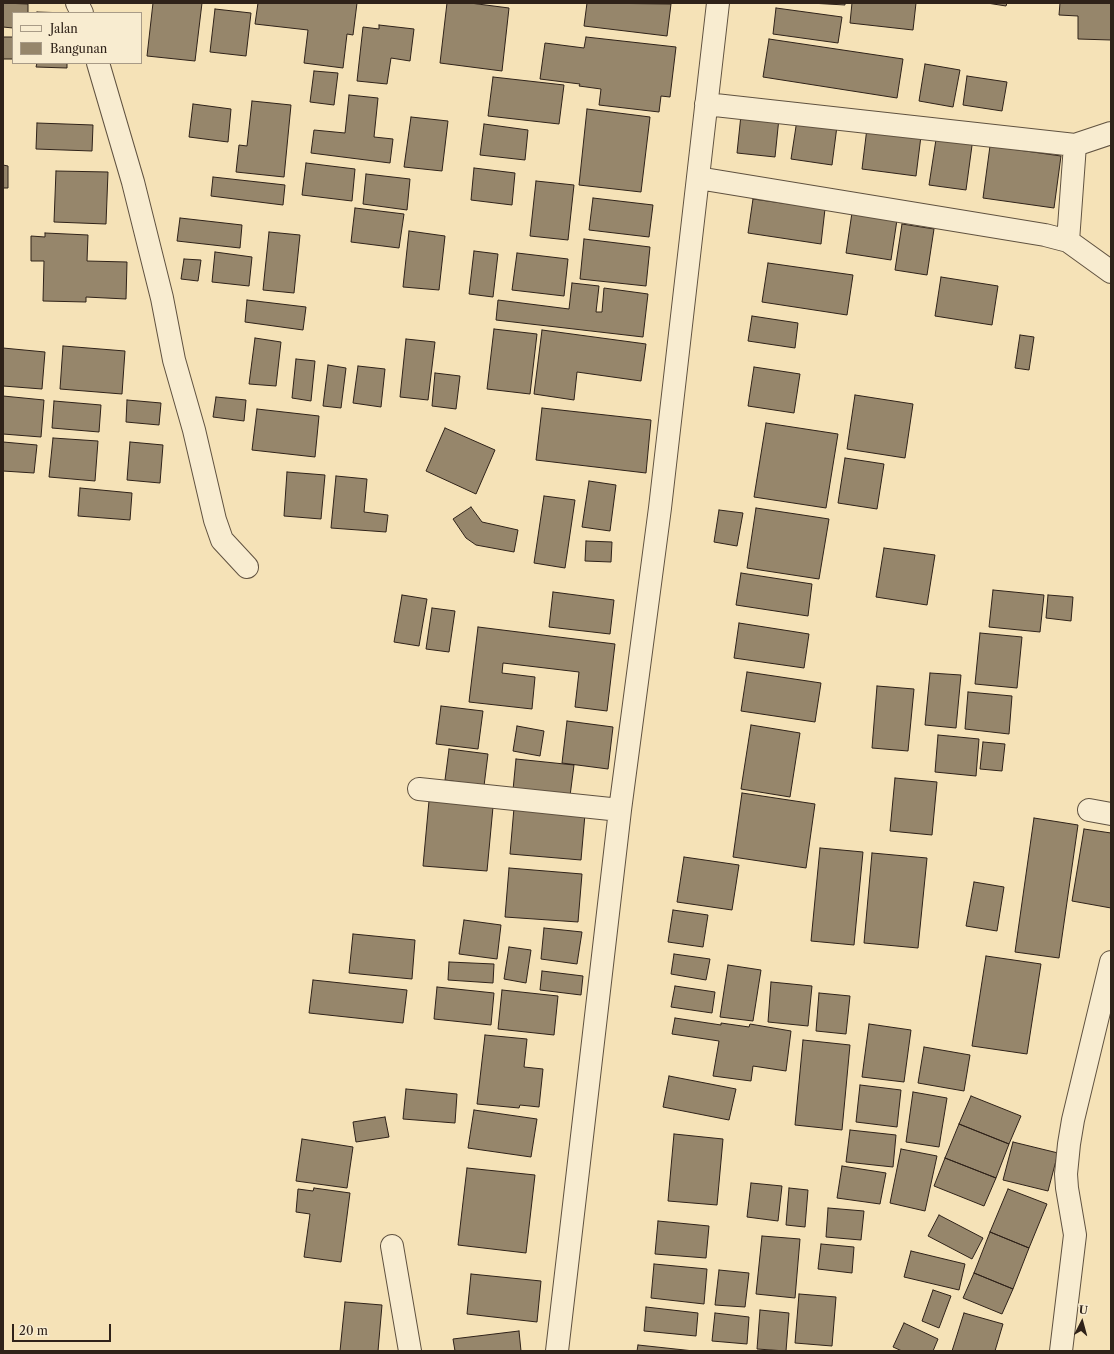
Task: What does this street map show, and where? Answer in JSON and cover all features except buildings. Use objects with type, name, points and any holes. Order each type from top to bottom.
[{"type":"street","points":[[77,3],[82,12]]},
{"type":"street","points":[[558,1351],[620,810],[660,508],[718,3]]},
{"type":"street","points":[[98,64],[133,182],[162,298],[174,360],[194,430],[215,520],[222,540],[247,567]]},
{"type":"street","points":[[706,104],[1074,144],[1111,133]]},
{"type":"street","points":[[1068,241],[1074,144]]},
{"type":"street","points":[[698,178],[1045,235],[1068,241],[1111,272]]},
{"type":"street","points":[[419,789],[620,810]]},
{"type":"street","points":[[1088,810],[1111,814]]},
{"type":"street","points":[[1061,1351],[1075,1235],[1066,1188],[1068,1151],[1073,1120],[1111,962]]},
{"type":"street","points":[[392,1246],[410,1351]]}]
